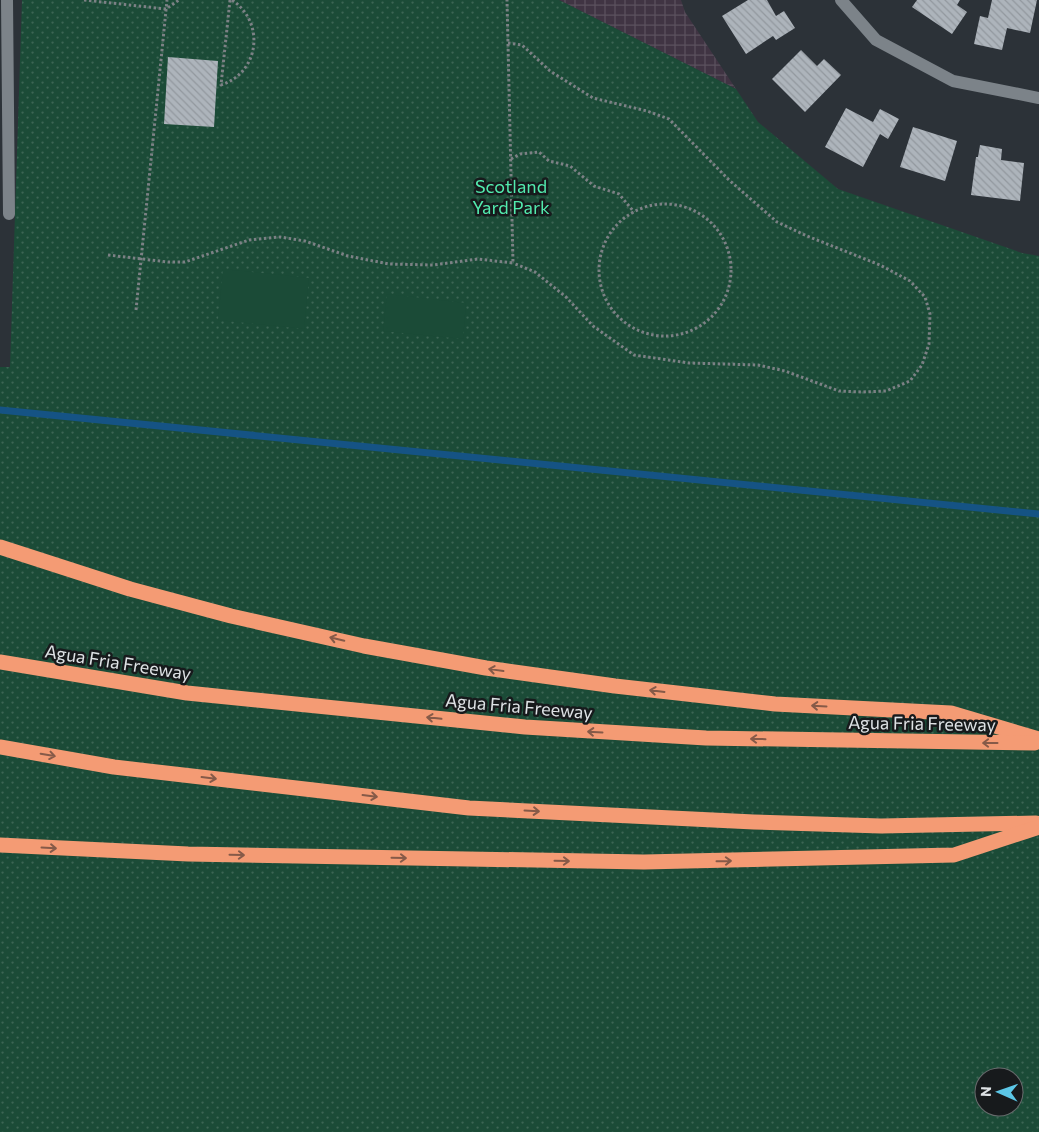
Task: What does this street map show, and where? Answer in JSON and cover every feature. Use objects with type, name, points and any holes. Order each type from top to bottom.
[{"type":"highway","points":[[0,547],[130,589],[231,616],[364,646],[486,668],[615,686],[756,702],[951,713],[1039,741]]},
{"type":"highway","name":"Agua Fria Freeway","points":[[0,662],[187,693],[526,727],[706,738],[1039,741]]},
{"type":"highway","points":[[0,747],[114,767],[469,808],[861,826],[1039,823]]},
{"type":"highway","points":[[0,844],[188,854],[644,862],[954,855],[1039,827]]},
{"type":"street","points":[[7,0],[4,32],[9,214]]},
{"type":"street","points":[[841,0],[876,40],[953,81],[1039,98]]},
{"type":"path","points":[[84,0],[166,9],[179,0]]},
{"type":"path","points":[[147,7],[148,0]]},
{"type":"path","points":[[136,310],[167,0]]},
{"type":"path","points":[[231,0],[245,10],[252,26],[254,52],[245,70],[230,82],[221,85],[231,0]]},
{"type":"path","points":[[507,0],[513,263]]},
{"type":"path","points":[[108,255],[185,262],[249,240],[280,237],[305,241],[348,256],[389,264],[433,265],[478,259],[513,263],[535,272],[566,297],[599,331],[634,355],[689,363],[758,365],[785,371],[839,391],[886,391],[910,381],[922,365],[929,344],[930,314],[925,297],[910,281],[880,265],[777,222],[729,180],[669,119],[648,111],[593,98],[570,86],[550,71],[522,45],[508,44]]},
{"type":"path","points":[[511,159],[520,154],[539,152],[549,161],[570,166],[594,186],[619,194],[634,212]]},
{"type":"path","points":[[663,204],[687,208],[708,218],[726,241],[731,267],[731,281],[726,297],[719,309],[698,328],[666,336],[651,334],[624,321],[614,312],[606,299],[601,285],[599,265],[603,248],[617,223],[634,212],[650,205],[663,204]]},
{"type":"shaded area","points":[[559,0],[681,0],[685,12],[736,89]]},
{"type":"green space","name":"Scotland Yard Park","points":[[22,0],[559,0],[736,89],[758,122],[838,189],[1022,253],[1039,256],[1039,1132],[0,1132],[0,367],[10,367]]},
{"type":"green space","points":[[223,269],[309,278],[304,329],[218,320]]},
{"type":"green space","points":[[387,294],[466,303],[463,339],[383,331]]},
{"type":"building","points":[[748,0],[767,0],[776,16],[784,11],[795,28],[776,40],[773,36],[746,54],[722,16]]},
{"type":"building","points":[[917,0],[960,0],[957,5],[967,12],[952,34],[912,7]]},
{"type":"building","points":[[992,0],[1037,0],[1030,33],[1007,28],[1002,50],[974,44],[980,16],[988,18]]},
{"type":"building","points":[[801,50],[817,66],[824,59],[841,75],[805,112],[772,79]]},
{"type":"building","points":[[168,57],[218,61],[214,127],[164,124]]},
{"type":"building","points":[[846,108],[873,122],[880,109],[899,119],[888,139],[880,134],[863,167],[825,147]]},
{"type":"building","points":[[913,127],[957,141],[945,181],[900,167]]},
{"type":"building","points":[[980,145],[1002,149],[1001,160],[1024,163],[1020,201],[971,195],[976,157],[978,157]]},
{"type":"waterway","points":[[0,410],[1039,514]]}]
